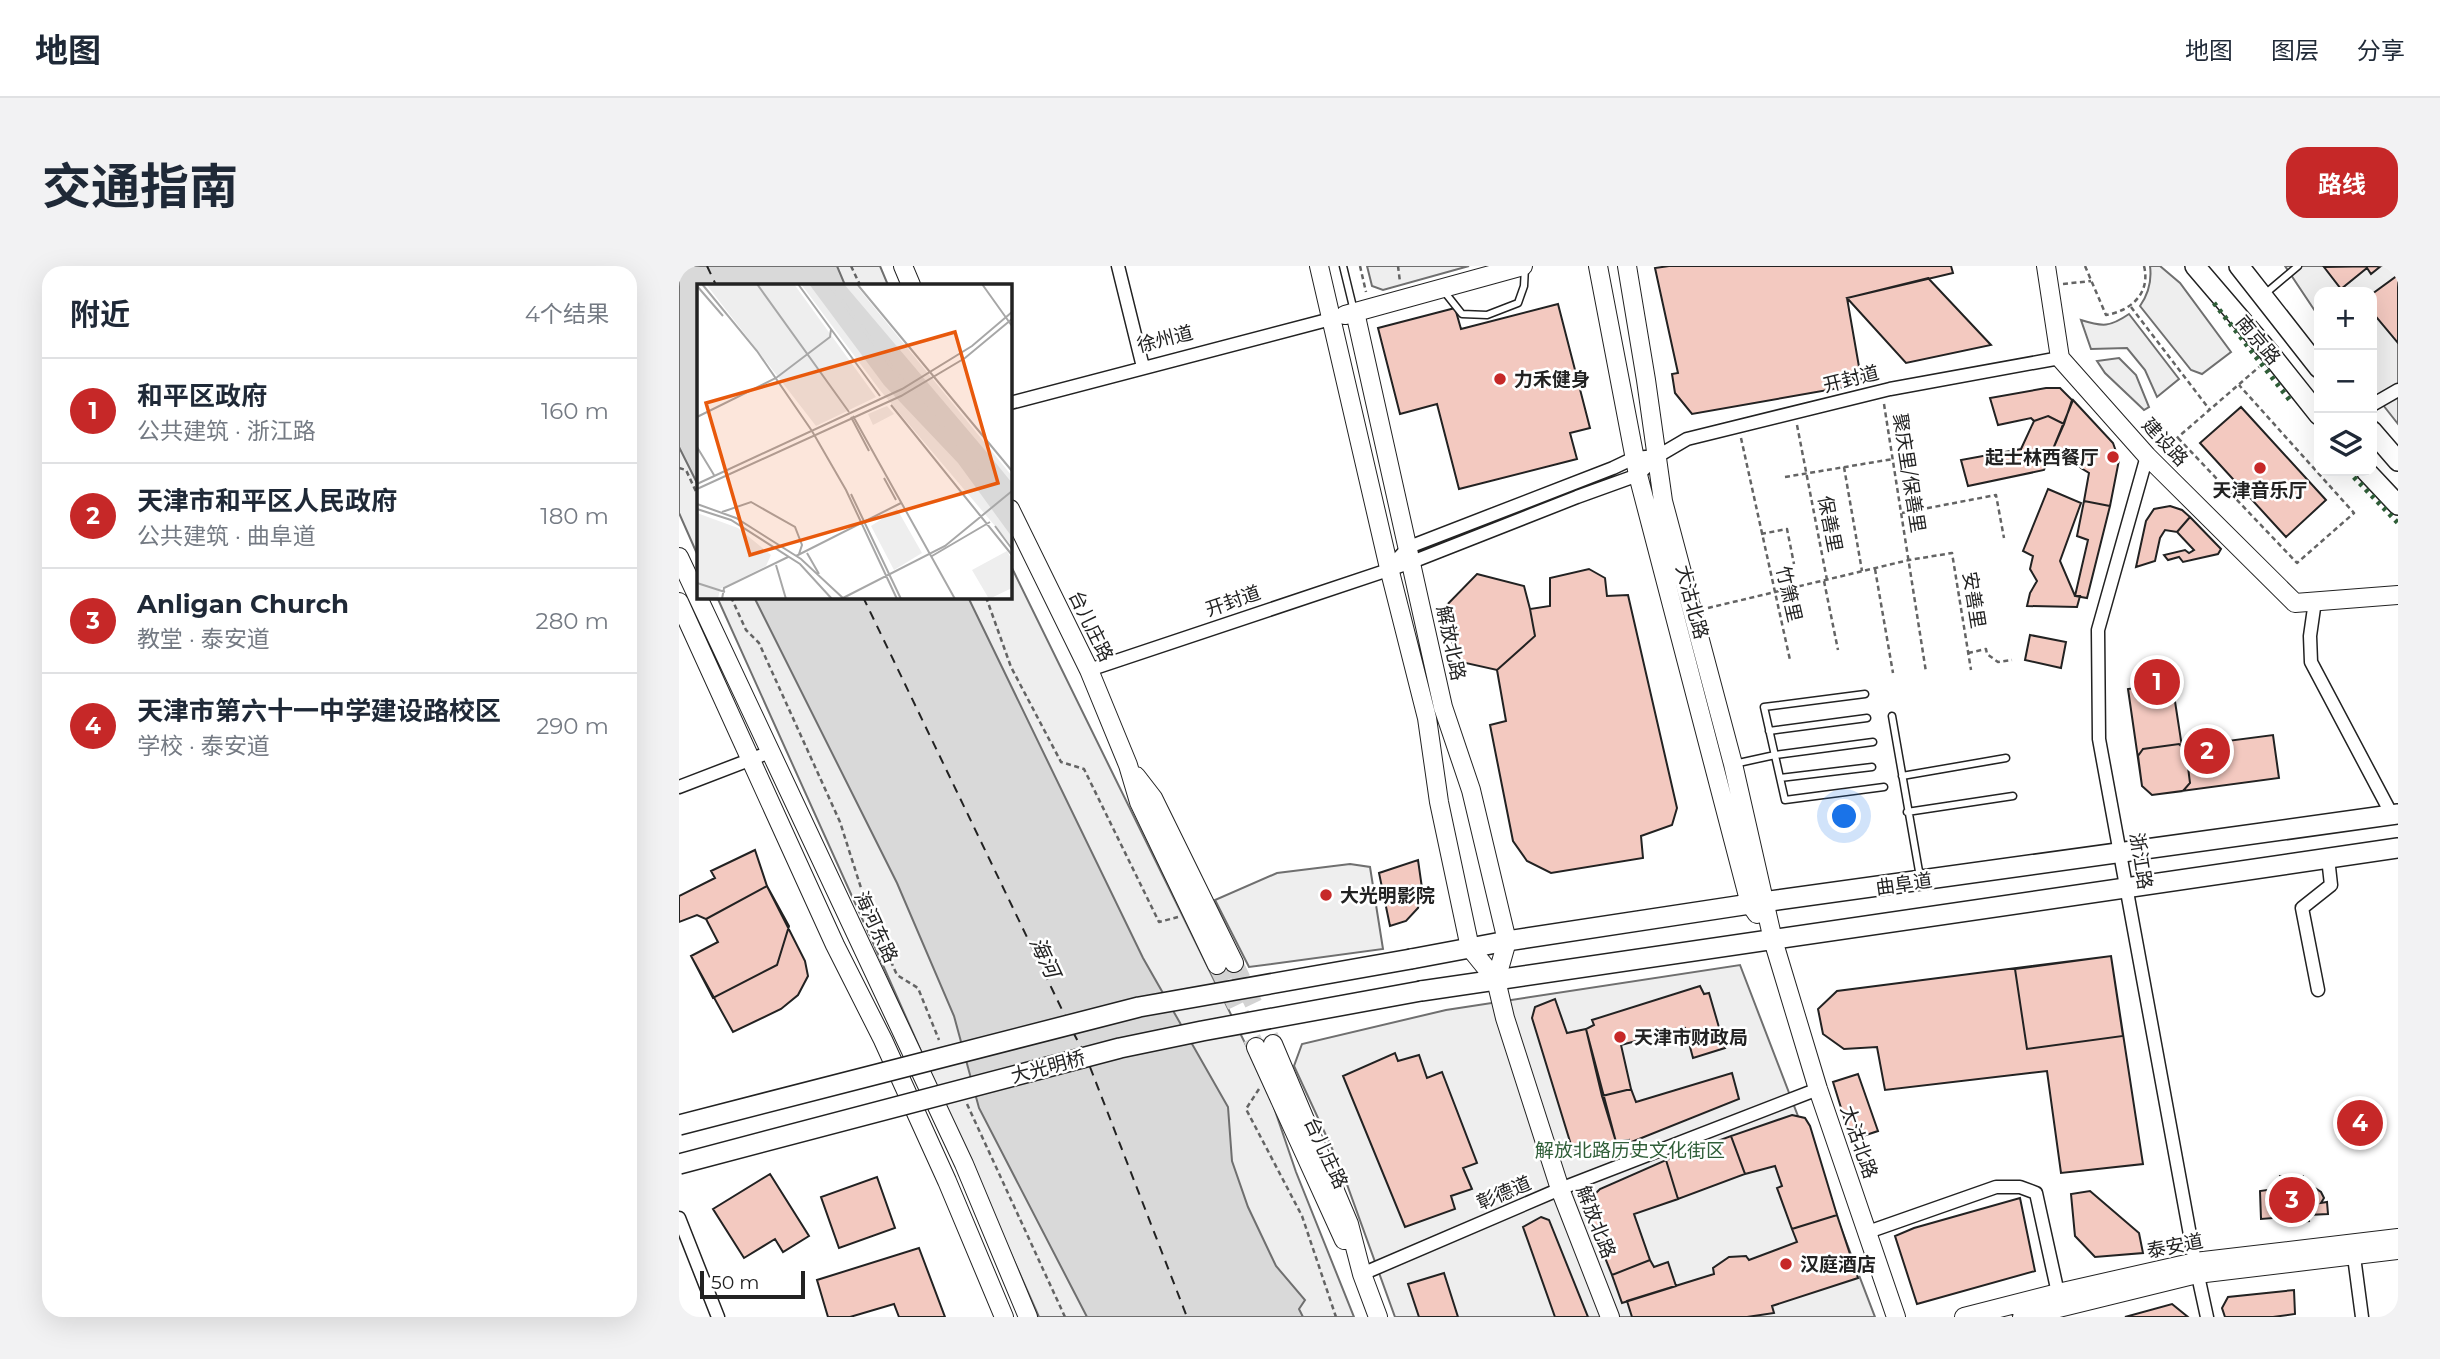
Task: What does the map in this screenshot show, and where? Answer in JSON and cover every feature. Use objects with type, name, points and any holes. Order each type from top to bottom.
[{"type":"main road","points":[[903,266],[911,284]]},
{"type":"main road","name":"解放北路","points":[[1319,266],[1389,568],[1427,718],[1443,826],[1470,947],[1496,980],[1505,1018],[1560,1189],[1610,1317]]},
{"type":"main road","points":[[1331,319],[1524,266]]},
{"type":"main road","name":"大沽北路","points":[[1598,266],[1636,466],[1757,903],[1773,940],[1818,1089],[1896,1317]]},
{"type":"main road","name":"大沽北路","points":[[1627,266],[1663,501],[1733,764],[1757,903]]},
{"type":"main road","points":[[2046,266],[2060,358]]},
{"type":"main road","name":"南京路","points":[[2195,266],[2317,413]]},
{"type":"main road","name":"南京路","points":[[2239,266],[2314,362]]},
{"type":"main road","name":"解放北路","points":[[1363,311],[1410,554],[1444,707],[1471,790],[1507,941],[1496,980]]},
{"type":"main road","name":"建设路","points":[[2060,358],[2149,458],[2295,603],[2398,595]]},
{"type":"main road","points":[[2377,437],[2398,461]]},
{"type":"main road","points":[[2371,476],[2398,505]]},
{"type":"main road","name":"台儿庄路","points":[[1011,511],[1089,670],[1128,765],[1153,798],[1226,964]]},
{"type":"main road","name":"海河东路","points":[[679,557],[697,596]]},
{"type":"main road","name":"海河东路","points":[[698,598],[964,1164],[1028,1317]]},
{"type":"main road","points":[[679,602],[835,945],[883,1040],[947,1181],[1004,1317]]},
{"type":"main road","name":"曲阜道","points":[[1411,959],[1507,941],[1757,903],[2395,814]]},
{"type":"main road","name":"曲阜道","points":[[1421,991],[2398,848]]},
{"type":"main road","name":"大光明桥","points":[[679,1125],[1139,1007],[1411,959]]},
{"type":"main road","name":"大光明桥","points":[[679,1164],[1121,1048],[1421,991]]},
{"type":"main road","name":"台儿庄路","points":[[1264,1046],[1337,1228],[1362,1274],[1378,1317]]},
{"type":"main road","name":"泰安道","points":[[2022,1317],[2196,1268],[2353,1248],[2398,1238]]},
{"type":"main road","name":"泰安道","points":[[2353,1248],[2398,1250]]},
{"type":"main road","name":"泰安道","points":[[1964,1317],[2061,1306]]},
{"type":"street","points":[[1118,266],[1143,367]]},
{"type":"street","name":"徐州道","points":[[1011,403],[1331,319]]},
{"type":"street","name":"开封道","points":[[1089,670],[1389,568],[1410,554],[1613,468],[1636,466],[1687,439],[1882,391],[2060,358]]},
{"type":"street","points":[[2377,402],[2398,390]]},
{"type":"street","name":"浙江路","points":[[2149,458],[2098,630],[2099,739],[2207,1317]]},
{"type":"street","points":[[2315,601],[2310,636],[2311,662],[2395,814]]},
{"type":"street","points":[[679,787],[770,752]]},
{"type":"street","points":[[2318,990],[2302,908],[2331,885],[2328,858]]},
{"type":"street","name":"彰德道","points":[[1362,1274],[1560,1189],[1818,1089]]},
{"type":"street","points":[[1868,1232],[1996,1187],[2020,1187],[2036,1194],[2061,1306]]},
{"type":"street","points":[[679,1218],[718,1317]]},
{"type":"street","points":[[2353,1248],[2362,1317]]},
{"type":"lane","points":[[1343,266],[1363,311]]},
{"type":"lane","points":[[1441,289],[1462,314],[1486,315],[1518,303],[1524,286],[1524,266]]},
{"type":"lane","points":[[2262,297],[2298,266]]},
{"type":"lane","points":[[1865,694],[1764,707],[1785,800],[1884,787]]},
{"type":"lane","points":[[1892,716],[1921,882]]},
{"type":"lane","points":[[1769,731],[1867,719]]},
{"type":"lane","points":[[1733,764],[1775,755],[1873,742]]},
{"type":"lane","points":[[1902,776],[2006,758]]},
{"type":"lane","points":[[1780,778],[1872,766]]},
{"type":"lane","points":[[1907,812],[2013,796]]},
{"type":"path","points":[[851,266],[860,284]]},
{"type":"path","points":[[1360,266],[1363,311]]},
{"type":"path","points":[[2085,266],[2106,315],[2131,307],[2140,297],[2145,285],[2144,266]]},
{"type":"path","points":[[2049,286],[2091,281]]},
{"type":"path","points":[[2131,307],[2210,410]]},
{"type":"path","points":[[2149,458],[2178,438],[2259,367]]},
{"type":"path","points":[[2178,438],[2297,563],[2354,513],[2239,385]]},
{"type":"path","name":"聚庆里/保善里","points":[[1882,391],[1909,560]]},
{"type":"path","name":"保善里","points":[[1795,413],[1825,580]]},
{"type":"path","name":"竹箫里","points":[[1739,426],[1790,660]]},
{"type":"path","name":"保善里","points":[[1785,477],[1893,459]]},
{"type":"path","name":"保善里","points":[[1844,467],[1863,571]]},
{"type":"path","points":[[679,468],[686,470],[697,494]]},
{"type":"path","points":[[1902,513],[1996,495],[2004,538]]},
{"type":"path","name":"竹箫里","points":[[1761,534],[1787,529],[1794,564]]},
{"type":"path","name":"安善里","points":[[1691,612],[1909,560],[1952,553],[1971,670]]},
{"type":"path","points":[[1909,560],[1926,672]]},
{"type":"path","points":[[1874,568],[1893,673]]},
{"type":"path","points":[[1825,580],[1839,650]]},
{"type":"path","points":[[730,598],[746,630],[759,643],[840,822],[868,910],[897,975],[918,988],[939,1041]]},
{"type":"path","points":[[986,598],[1011,667],[1061,762],[1084,769],[1159,922],[1178,917]]},
{"type":"path","name":"安善里","points":[[1968,653],[1986,649],[1987,654],[1998,662],[2012,660]]},
{"type":"path","points":[[1261,1087],[1245,1109],[1302,1216],[1336,1317]]},
{"type":"path","points":[[967,1104],[1066,1317]]},
{"type":"green space","points":[[679,266],[880,266],[888,284],[697,284],[697,554],[679,513]]},
{"type":"green space","points":[[1367,266],[1469,266],[1383,290],[1372,286]]},
{"type":"green space","points":[[2150,266],[2160,266],[2180,283],[2231,352],[2202,374],[2191,370],[2140,306],[2149,287]]},
{"type":"green space","points":[[2285,266],[2398,266],[2398,424],[2377,397],[2377,287],[2314,287],[2314,310]]},
{"type":"green space","points":[[2129,314],[2179,379],[2157,397],[2145,370],[2127,348],[2091,349],[2081,320],[2106,324]]},
{"type":"green space","points":[[2119,358],[2136,375],[2149,407],[2144,410],[2105,373],[2097,361]]},
{"type":"green space","points":[[1011,566],[1268,1090],[1296,1172],[1354,1317],[1039,1317],[717,598],[1011,598]]},
{"type":"green space","name":"大光明影院","points":[[1350,864],[1370,867],[1383,949],[1249,967],[1215,900],[1277,873]]},
{"type":"green space","name":"解放北路历史文化街区","points":[[1740,965],[1875,1317],[1395,1317],[1341,1168],[1294,1066],[1302,1044],[1446,1010]]},
{"type":"water","points":[[679,266],[837,266],[845,284],[697,284],[697,483],[679,447]]},
{"type":"water","name":"海河","points":[[754,598],[968,598],[1143,958],[1228,1107],[1232,1161],[1248,1207],[1276,1266],[1305,1300],[1299,1309],[1303,1317],[1087,1317],[979,1108],[954,1016],[897,883]]},
{"type":"building","points":[[1951,266],[1953,273],[1847,298],[1862,384],[1692,414],[1675,393],[1672,374],[1678,373],[1655,268]]},
{"type":"building","points":[[2381,266],[2371,274],[2367,268],[2343,287],[2339,287],[2324,267]]},
{"type":"building","points":[[2398,275],[2398,343],[2377,318],[2377,290]]},
{"type":"building","points":[[1928,278],[1991,345],[1906,363],[1847,298]]},
{"type":"building","points":[[1558,304],[1590,428],[1570,433],[1577,459],[1459,489],[1437,404],[1400,414],[1378,328],[1455,308],[1461,329]]},
{"type":"building","points":[[2060,388],[2072,400],[2064,424],[2048,416],[2034,421],[2031,418],[1998,425],[1990,398]]},
{"type":"building","points":[[2073,400],[2113,443],[2119,460],[2110,506],[2084,501],[2089,473],[2071,456],[2053,449]]},
{"type":"building","points":[[2241,407],[2326,500],[2286,537],[2200,443]]},
{"type":"building","points":[[2048,416],[2064,424],[2044,470],[1968,486],[1961,460],[2021,449],[2034,421]]},
{"type":"building","points":[[2048,489],[2081,503],[2060,561],[2075,596],[2080,596],[2077,607],[2027,606],[2037,581],[2030,569],[2033,556],[2023,551]]},
{"type":"building","points":[[2084,501],[2110,506],[2087,598],[2075,596],[2088,540],[2077,536]]},
{"type":"building","points":[[2170,506],[2182,510],[2190,517],[2177,532],[2165,530],[2160,538],[2155,561],[2136,567],[2146,521],[2154,509]]},
{"type":"building","points":[[2190,517],[2221,549],[2218,554],[2183,562],[2179,557],[2168,560],[2164,555],[2185,550],[2189,553],[2194,550],[2177,532]]},
{"type":"building","points":[[1589,569],[1605,578],[1607,596],[1628,595],[1677,808],[1672,825],[1641,836],[1643,858],[1551,873],[1527,861],[1513,841],[1490,725],[1506,721],[1497,670],[1535,636],[1530,609],[1550,606],[1550,578]]},
{"type":"building","points":[[1477,574],[1524,586],[1530,609],[1535,636],[1497,670],[1461,662],[1439,613]]},
{"type":"building","points":[[2030,635],[2066,642],[2061,668],[2025,660]]},
{"type":"building","points":[[2172,682],[2182,747],[2273,735],[2279,778],[2152,795],[2142,786],[2128,689]]},
{"type":"building","points":[[2179,744],[2186,751],[2190,783],[2183,791],[2152,795],[2142,786],[2138,756],[2143,749]]},
{"type":"building","points":[[755,850],[767,886],[805,961],[808,976],[798,995],[781,1009],[733,1032],[691,956],[718,942],[706,919],[697,915],[679,922],[679,896],[715,878],[711,871]]},
{"type":"building","points":[[1418,860],[1422,888],[1418,908],[1406,921],[1390,926],[1379,873]]},
{"type":"building","points":[[767,886],[789,926],[777,965],[713,998],[691,956],[718,942],[706,919]]},
{"type":"building","points":[[2111,956],[2143,1164],[2061,1173],[2047,1071],[1885,1090],[1877,1047],[1844,1049],[1823,1034],[1818,1009],[1837,991]]},
{"type":"building","points":[[2111,956],[2123,1036],[2027,1049],[2015,969]]},
{"type":"building","name":"天津市财政局","points":[[1700,986],[1704,994],[1709,993],[1725,1048],[1693,1058],[1685,1028],[1621,1045],[1631,1089],[1602,1096],[1586,1029],[1594,1025],[1592,1020]]},
{"type":"building","points":[[1555,999],[1567,1033],[1586,1029],[1616,1142],[1586,1154],[1572,1148],[1532,1018],[1535,1007]]},
{"type":"building","points":[[1395,1053],[1398,1061],[1419,1055],[1427,1078],[1442,1072],[1477,1163],[1463,1168],[1472,1189],[1451,1196],[1455,1209],[1405,1227],[1343,1076]]},
{"type":"building","points":[[1732,1073],[1739,1099],[1629,1143],[1629,1140],[1616,1142],[1602,1096],[1631,1089],[1636,1102]]},
{"type":"building","points":[[1858,1074],[1878,1131],[1851,1140],[1833,1082]]},
{"type":"building","points":[[1792,1115],[1805,1118],[1810,1126],[1837,1215],[1792,1229],[1777,1188],[1782,1186],[1775,1166],[1745,1174],[1731,1136]]},
{"type":"building","points":[[1731,1136],[1745,1174],[1678,1199],[1666,1160]]},
{"type":"building","points":[[1666,1160],[1678,1199],[1634,1214],[1650,1260],[1612,1275],[1587,1213],[1589,1200],[1600,1189]]},
{"type":"building","points":[[770,1174],[809,1236],[783,1252],[775,1239],[744,1258],[713,1209]]},
{"type":"building","points":[[2280,1176],[2303,1176],[2303,1188],[2315,1188],[2321,1192],[2324,1198],[2321,1203],[2327,1202],[2328,1214],[2308,1215],[2309,1221],[2286,1223],[2286,1217],[2261,1219],[2260,1191],[2281,1188]]},
{"type":"building","points":[[877,1177],[895,1228],[839,1248],[821,1197]]},
{"type":"building","points":[[2090,1191],[2139,1233],[2143,1253],[2095,1257],[2075,1236],[2071,1194]]},
{"type":"building","points":[[2020,1198],[2035,1271],[1917,1304],[1895,1236],[1914,1228]]},
{"type":"building","name":"汉庭酒店","points":[[1837,1215],[1858,1278],[1772,1306],[1774,1313],[1747,1317],[1632,1317],[1627,1301],[1714,1274],[1713,1268],[1729,1257],[1746,1256],[1749,1260],[1797,1242],[1792,1229]]},
{"type":"building","points":[[1541,1217],[1549,1220],[1588,1317],[1555,1317],[1523,1227]]},
{"type":"building","points":[[919,1248],[945,1317],[899,1317],[894,1304],[850,1317],[828,1317],[817,1280]]},
{"type":"building","points":[[1650,1260],[1654,1267],[1668,1262],[1676,1286],[1622,1303],[1612,1275]]},
{"type":"building","points":[[1444,1273],[1458,1317],[1419,1317],[1408,1284]]},
{"type":"building","points":[[2294,1290],[2295,1314],[2225,1317],[2222,1308],[2228,1297]]},
{"type":"building","points":[[2172,1304],[2188,1317],[2125,1317]]},
{"type":"ferry route","points":[[707,266],[716,284]]},
{"type":"ferry route","points":[[863,598],[1066,1018]]},
{"type":"ferry route","points":[[1073,1032],[1082,1049]]},
{"type":"ferry route","points":[[1090,1067],[1187,1317]]},
{"type":"tunnel","points":[[1234,963],[1273,1044]]},
{"type":"tunnel","points":[[1217,965],[1256,1047]]},
{"type":"hedge","points":[[2214,303],[2292,403]]},
{"type":"hedge","points":[[2353,476],[2398,523]]},
{"type":"place","name":"力禾健身","points":[[1500,379]]},
{"type":"place","name":"起士林西餐厅","points":[[2113,457]]},
{"type":"place","name":"天津音乐厅","points":[[2260,468]]},
{"type":"place","name":"和平区政府","points":[[2157,682]]},
{"type":"place","name":"天津市和平区人民政府","points":[[2207,751]]},
{"type":"place","name":"大光明影院","points":[[1326,895]]},
{"type":"place","name":"天津市财政局","points":[[1620,1037]]},
{"type":"place","name":"天津市第六十一中学建设路校区","points":[[2360,1123]]},
{"type":"place","name":"Anligan Church","points":[[2292,1200]]},
{"type":"place","name":"汉庭酒店","points":[[1786,1264]]}]
